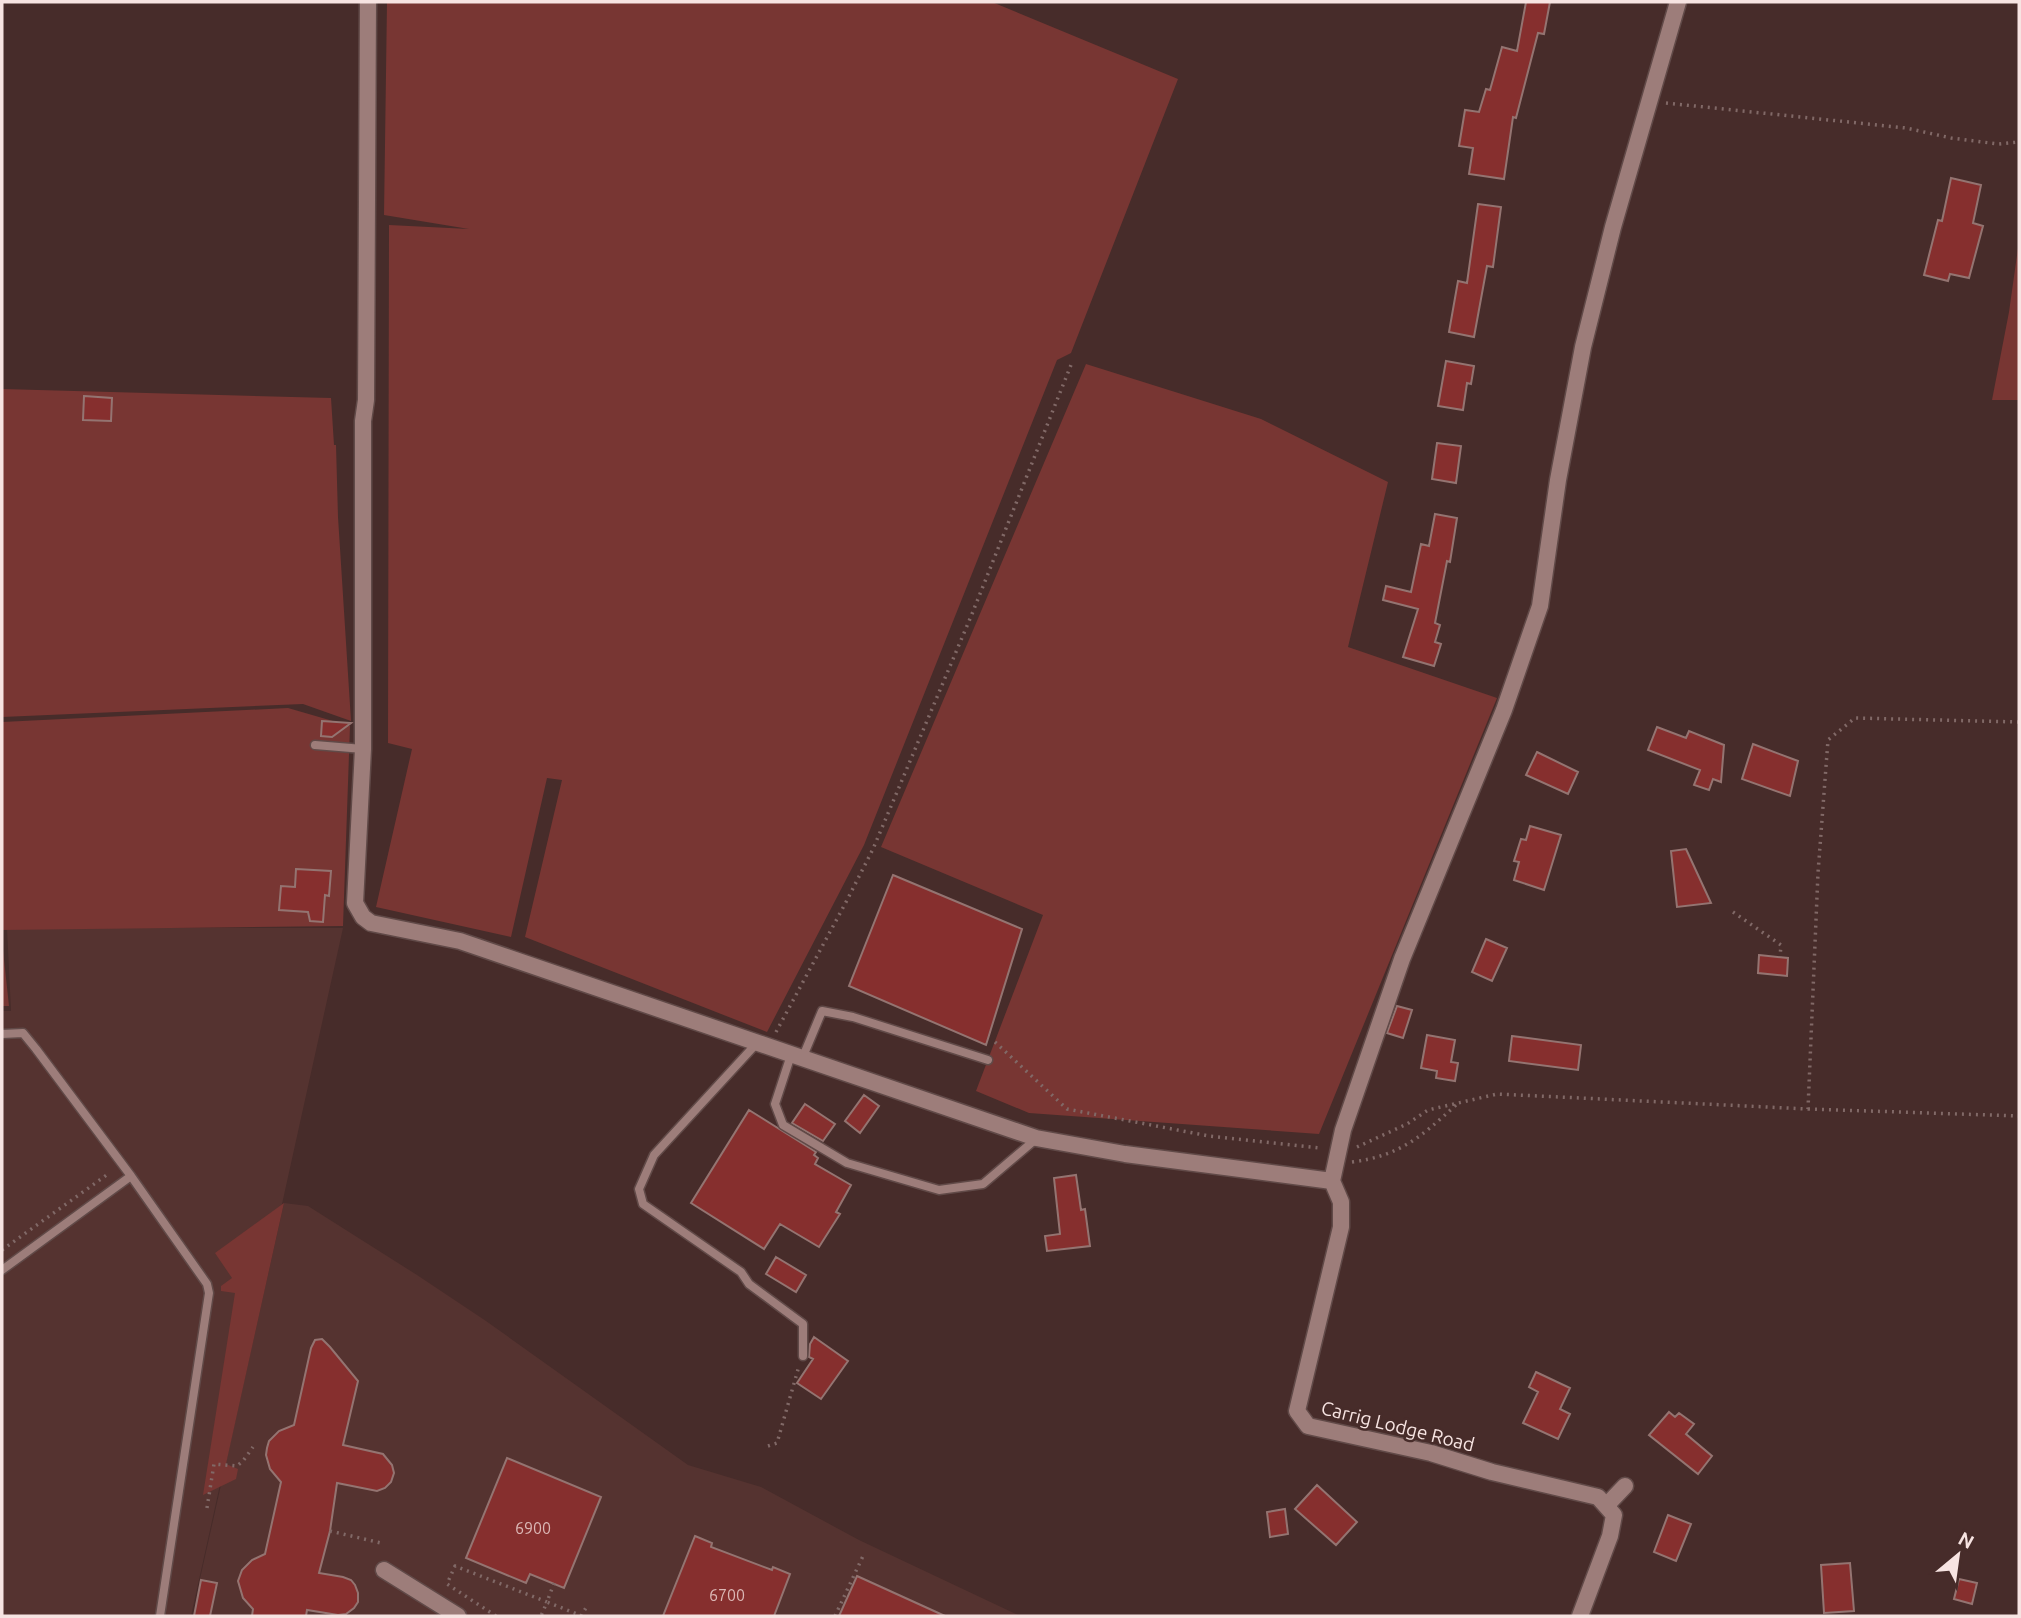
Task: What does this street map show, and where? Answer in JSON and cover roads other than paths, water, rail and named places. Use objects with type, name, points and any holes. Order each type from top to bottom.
[{"type":"street","points":[[368,2],[366,401],[363,421],[363,749],[355,903],[358,911],[371,923],[460,941],[1036,1138],[1125,1154],[1332,1181],[1343,1130],[1402,959],[1504,710],[1539,606],[1558,480],[1583,346],[1613,227],[1678,2]]},
{"type":"street","name":"Carrig Lodge Road","points":[[1332,1181],[1341,1202],[1340,1227],[1297,1411],[1308,1426],[1431,1453],[1492,1472],[1598,1497],[1606,1506]]},
{"type":"street","points":[[1580,1616],[1610,1536],[1614,1515],[1606,1506],[1625,1486]]},
{"type":"street","points":[[384,1570],[458,1616]]},
{"type":"lane","points":[[315,745],[363,749]]},
{"type":"lane","points":[[988,1060],[853,1017],[822,1012],[796,1057],[775,1104],[783,1125],[847,1163],[939,1190],[983,1184],[1036,1138]]},
{"type":"lane","points":[[2,1034],[23,1033],[131,1176],[207,1284],[209,1293],[160,1616]]},
{"type":"lane","points":[[763,1044],[654,1156],[639,1189],[643,1204],[741,1272],[749,1283],[803,1324],[803,1356]]},
{"type":"lane","points":[[2,1270],[131,1176]]}]
